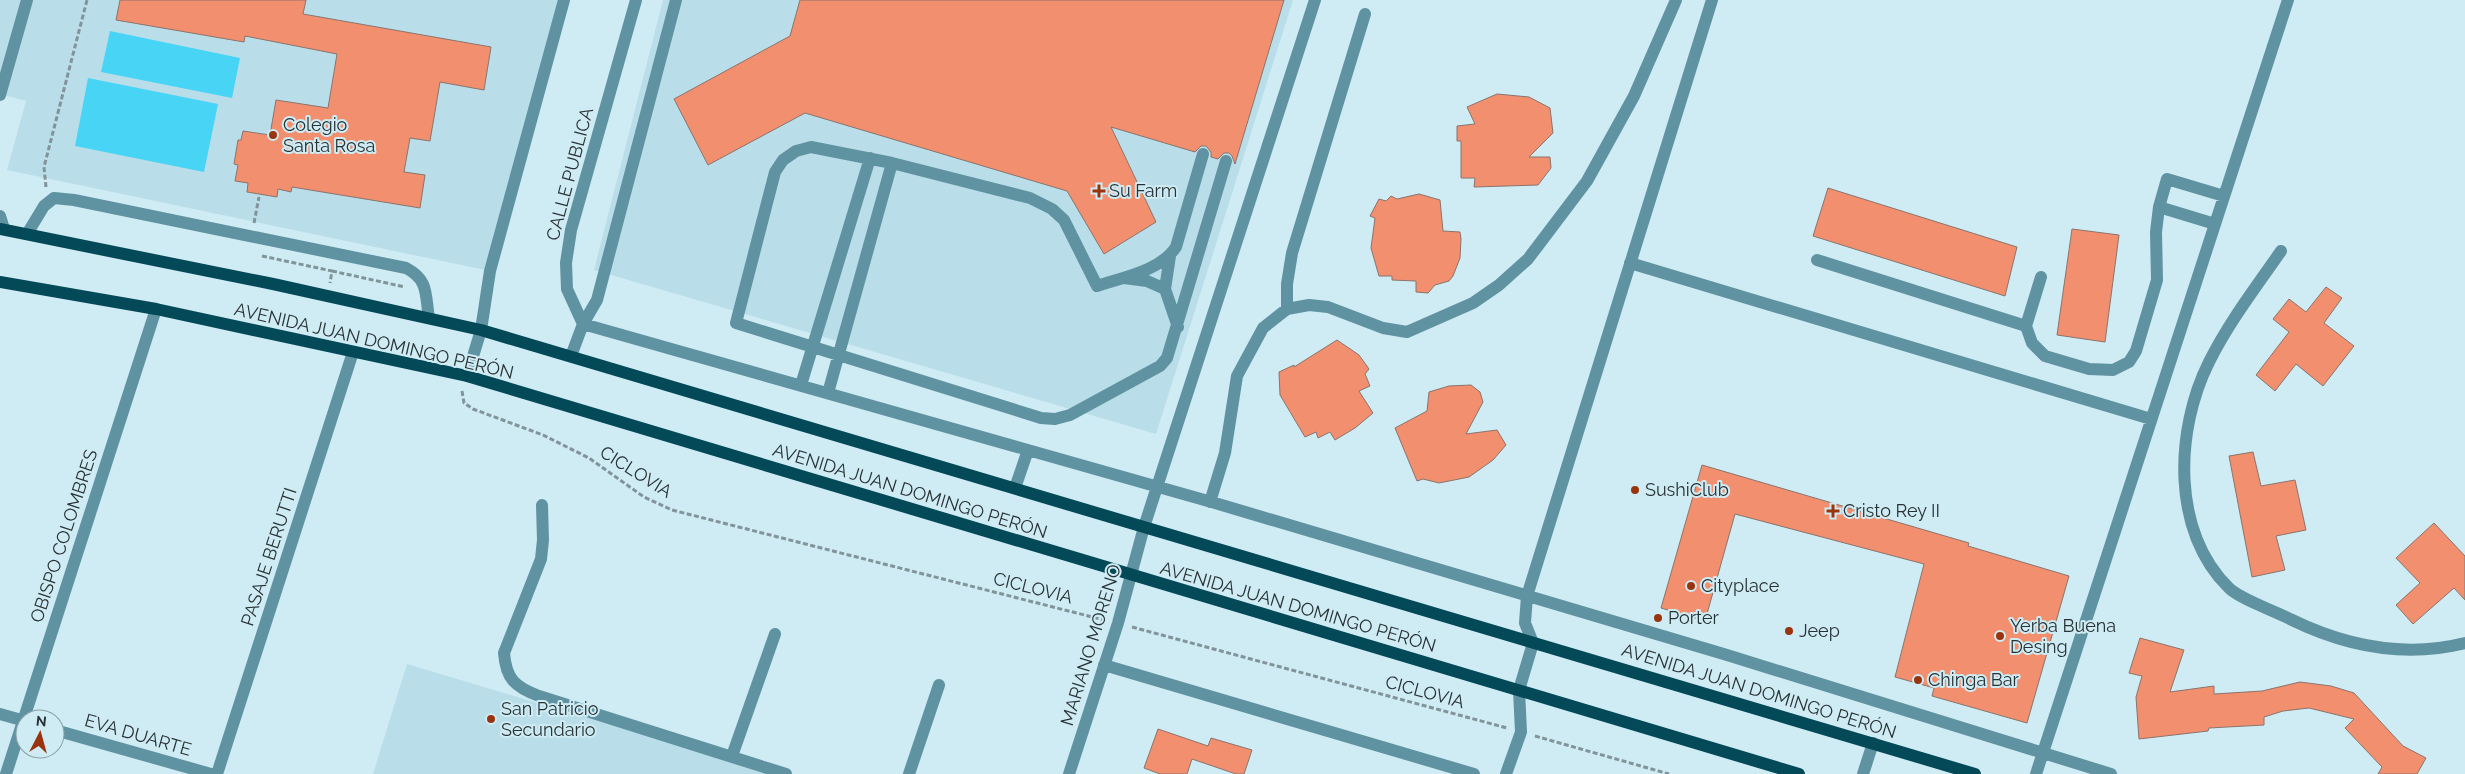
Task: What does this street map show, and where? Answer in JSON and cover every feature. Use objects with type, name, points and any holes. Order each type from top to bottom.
[{"type":"main road","name":"AVENIDA JUAN DOMINGO PERÓN","points":[[2,229],[481,330],[1975,774]]},
{"type":"main road","name":"AVENIDA JUAN DOMINGO PERÓN","points":[[0,282],[156,310],[467,376],[1130,576],[1799,774]]},
{"type":"street","points":[[0,95],[27,0]]},
{"type":"street","points":[[467,376],[481,330],[490,271],[564,0]]},
{"type":"street","name":"CALLE PUBLICA","points":[[583,324],[567,289],[566,263],[571,230],[636,0]]},
{"type":"street","points":[[571,356],[583,324],[597,300],[676,0]]},
{"type":"street","name":"MARIANO MORENO","points":[[1069,774],[1118,623],[1144,527],[1315,0]]},
{"type":"street","points":[[1210,502],[1225,453],[1237,376],[1263,328],[1287,309],[1309,305],[1328,307],[1383,328],[1407,332],[1473,302],[1500,285],[1528,259],[1587,181],[1634,96],[1676,0]]},
{"type":"street","points":[[1506,774],[1521,732],[1519,690],[1532,643],[1525,623],[1527,596],[1712,0]]},
{"type":"street","points":[[2036,774],[2288,0]]},
{"type":"street","points":[[1287,309],[1287,284],[1292,253],[1365,14]]},
{"type":"street","points":[[1203,154],[1176,247],[1170,256],[1156,266],[1097,286],[1064,220],[1052,209],[1037,202],[870,158],[811,147],[796,151],[783,160],[775,172],[736,323],[1028,414],[1056,419],[1070,415],[1160,366],[1167,358],[1178,327],[1226,161]]},
{"type":"street","points":[[802,386],[870,158]]},
{"type":"street","points":[[828,393],[892,163]]},
{"type":"street","points":[[2041,276],[2026,326],[2032,344],[2045,356],[2089,369],[2113,370],[2129,362],[2136,351],[2157,280],[2156,232],[2159,207],[2167,179],[2224,196]]},
{"type":"street","points":[[28,234],[44,206],[54,198],[406,268],[417,274],[424,281],[429,318]]},
{"type":"street","points":[[2159,207],[2215,224]]},
{"type":"street","points":[[0,216],[2,229]]},
{"type":"street","points":[[2281,251],[2233,321],[2209,363],[2194,404],[2186,442],[2185,474],[2188,512],[2195,538],[2212,569],[2230,590],[2299,624],[2363,645],[2404,651],[2442,649],[2465,643]]},
{"type":"street","points":[[1170,256],[1165,289],[1178,327]]},
{"type":"street","points":[[1817,260],[2026,326]]},
{"type":"street","points":[[1630,262],[2151,419]]},
{"type":"street","points":[[1123,277],[1146,281],[1165,289]]},
{"type":"street","name":"OBISPO COLOMBRES","points":[[28,709],[156,310]]},
{"type":"street","points":[[583,324],[1210,502],[1527,596],[2112,774]]},
{"type":"street","name":"PASAJE BERUTTI","points":[[217,774],[354,352]]},
{"type":"street","points":[[1015,488],[1028,450]]},
{"type":"street","points":[[542,505],[543,540],[541,559],[504,653],[505,668],[512,680],[524,690],[539,696],[786,774]]},
{"type":"street","points":[[732,756],[775,634]]},
{"type":"street","points":[[1104,665],[1474,774]]},
{"type":"street","points":[[909,774],[939,685]]},
{"type":"street","points":[[0,714],[15,718]]},
{"type":"street","name":"EVA DUARTE","points":[[65,733],[210,774]]},
{"type":"street","points":[[1863,774],[1873,743]]},
{"type":"street","name":"OBISPO COLOMBRES","points":[[6,774],[15,748]]},
{"type":"path","points":[[54,198],[44,185],[44,167],[87,0]]},
{"type":"path","points":[[256,255],[425,291]]},
{"type":"path","points":[[327,296],[332,272]]},
{"type":"path","name":"CICLOVIA","points":[[467,376],[462,391],[464,403],[472,409],[543,435],[589,458],[644,497],[672,510],[1118,623],[1669,774]]},
{"type":"shaded area","name":"Colegio Santa Rosa","points":[[0,0],[567,0],[490,271],[7,170],[26,101],[0,94]]},
{"type":"shaded area","points":[[663,0],[1293,0],[1156,434],[594,270]]},
{"type":"shaded area","points":[[110,31],[240,58],[232,98],[101,72]]},
{"type":"shaded area","points":[[88,78],[218,104],[204,172],[75,146]]},
{"type":"shaded area","name":"San Patricio Secundario","points":[[407,664],[775,774],[373,774]]},
{"type":"building","points":[[120,0],[306,0],[303,14],[491,47],[484,90],[440,82],[430,141],[410,138],[404,172],[425,175],[420,208],[292,187],[291,192],[278,189],[277,197],[247,192],[248,183],[235,181],[238,165],[234,164],[238,140],[241,140],[243,131],[270,135],[276,100],[328,108],[337,54],[245,36],[244,42],[116,20]]},
{"type":"building","points":[[800,0],[1284,0],[1235,164],[1229,153],[1224,153],[1218,159],[1211,157],[1211,152],[1206,146],[1201,146],[1195,152],[1111,127],[1156,222],[1104,254],[1067,191],[805,113],[708,165],[674,99],[790,36]]},
{"type":"building","points":[[1497,94],[1529,97],[1550,108],[1553,133],[1529,157],[1550,157],[1551,168],[1538,185],[1474,187],[1475,178],[1461,178],[1461,141],[1457,141],[1457,126],[1475,124],[1467,107]]},
{"type":"building","points":[[1828,188],[2017,247],[2005,296],[1813,236]]},
{"type":"building","points":[[1419,194],[1440,200],[1443,231],[1460,232],[1461,239],[1460,258],[1453,276],[1449,281],[1435,285],[1428,293],[1416,292],[1416,281],[1392,280],[1392,276],[1379,276],[1371,248],[1375,218],[1370,216],[1379,199],[1386,201],[1391,196],[1397,199]]},
{"type":"building","points":[[2072,229],[2119,235],[2105,342],[2057,335]]},
{"type":"building","points":[[2326,287],[2342,298],[2324,323],[2354,346],[2323,386],[2296,364],[2275,391],[2256,375],[2289,332],[2273,319],[2289,299],[2306,312]]},
{"type":"building","points":[[1337,340],[1359,355],[1369,369],[1365,374],[1370,386],[1359,391],[1373,413],[1355,428],[1335,440],[1330,432],[1318,438],[1316,432],[1305,437],[1280,395],[1279,372],[1294,365],[1294,367]]},
{"type":"building","points":[[1471,385],[1480,392],[1483,402],[1466,434],[1497,430],[1506,445],[1493,460],[1469,477],[1439,483],[1423,479],[1417,481],[1395,428],[1427,411],[1429,392],[1449,386]]},
{"type":"building","points":[[2253,452],[2261,486],[2295,480],[2306,530],[2276,536],[2285,570],[2252,577],[2229,456]]},
{"type":"building","points":[[1702,465],[1969,543],[1968,546],[2069,576],[2027,723],[1932,696],[1934,688],[1895,677],[1924,564],[1735,514],[1705,621],[1661,608]]},
{"type":"building","points":[[2434,523],[2465,556],[2465,600],[2454,588],[2413,624],[2396,605],[2420,583],[2396,558]]},
{"type":"building","points":[[2140,638],[2184,650],[2170,692],[2214,686],[2214,694],[2262,691],[2300,682],[2331,686],[2354,693],[2403,746],[2426,758],[2417,774],[2378,774],[2382,767],[2345,728],[2354,719],[2309,708],[2283,711],[2264,717],[2264,725],[2209,728],[2208,731],[2139,739],[2136,697],[2142,676],[2129,673]]},
{"type":"building","points":[[1158,729],[1208,746],[1211,738],[1252,750],[1244,774],[1236,774],[1192,759],[1187,774],[1160,774],[1144,768]]},
{"type":"place","name":"Colegio Santa Rosa","points":[[273,135]]},
{"type":"place","name":"Su Farm","points":[[1099,191]]},
{"type":"place","name":"SushiClub","points":[[1635,490]]},
{"type":"place","name":"Cristo Rey II","points":[[1833,511]]},
{"type":"place","name":"Cityplace","points":[[1691,586]]},
{"type":"place","name":"Porter","points":[[1658,618]]},
{"type":"place","name":"Jeep","points":[[1789,631]]},
{"type":"place","name":"Yerba Buena Desing","points":[[2000,636]]},
{"type":"place","name":"Chinga Bar","points":[[1918,680]]},
{"type":"place","name":"San Patricio Secundario","points":[[491,719]]}]
